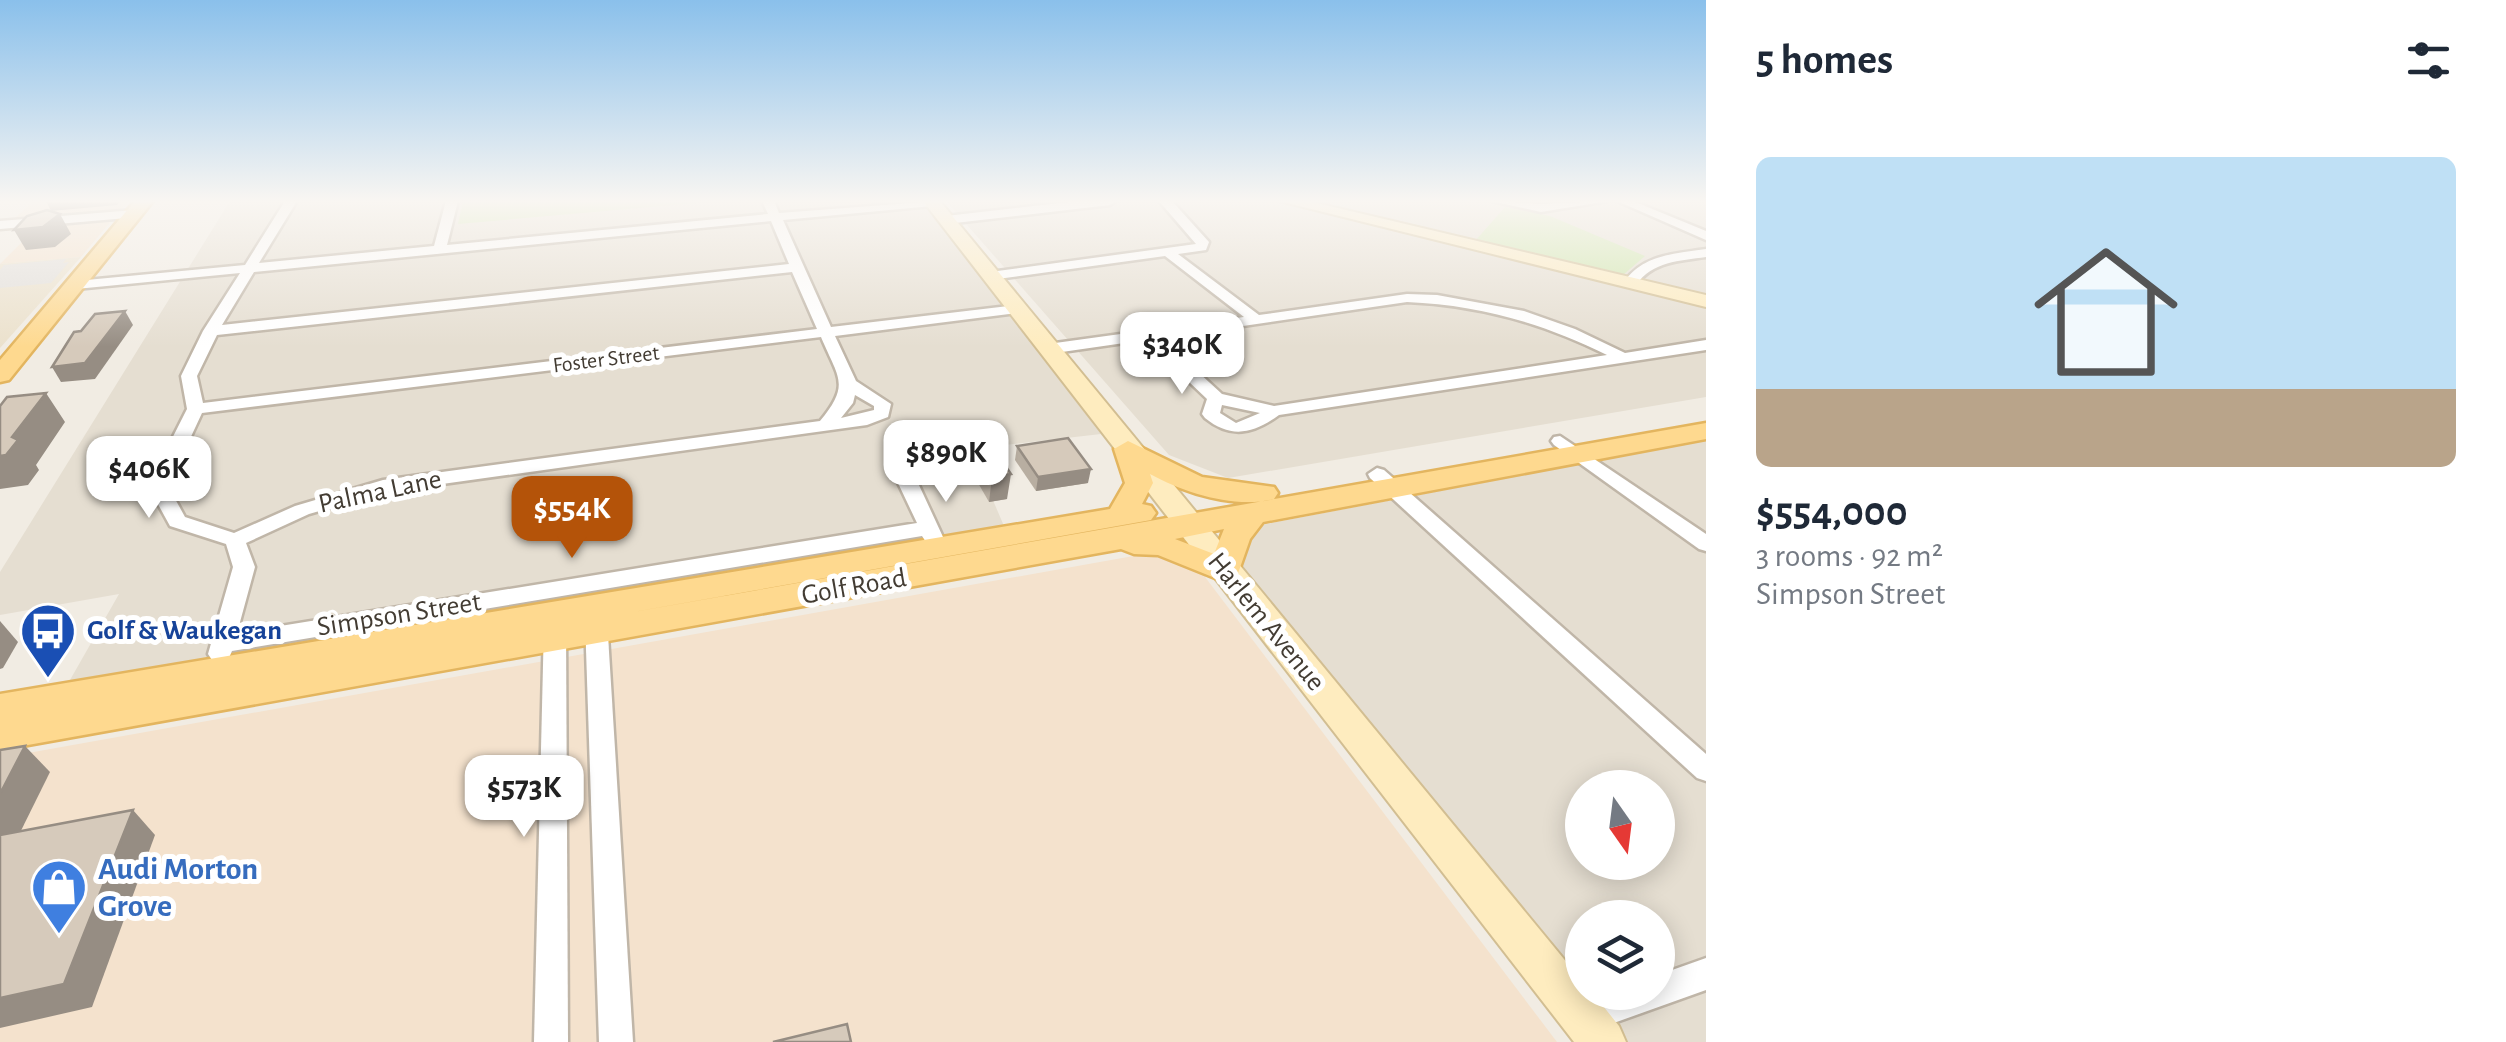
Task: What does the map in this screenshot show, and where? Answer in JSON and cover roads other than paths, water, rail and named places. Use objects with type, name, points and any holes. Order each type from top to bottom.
[{"type":"main road","points":[[0,376],[105,250]]},
{"type":"main road","name":"Harlem Avenue","points":[[969,250],[1593,1030]]},
{"type":"main road","points":[[1493,250],[1706,300]]},
{"type":"main road","name":"Golf Road","points":[[0,708],[213,672],[555,627],[1097,542],[1182,517],[1569,448],[1706,417]]},
{"type":"main road","name":"Golf Road","points":[[1569,448],[1706,432]]},
{"type":"main road","points":[[1097,542],[1162,545],[1225,571],[1235,536],[1259,503],[1180,482],[1128,449]]},
{"type":"main road","points":[[1120,517],[1139,483],[1128,449]]},
{"type":"main road","name":"Golf Road","points":[[596,620],[934,538],[1120,517],[1182,517]]},
{"type":"main road","name":"Golf Road","points":[[0,734],[213,672]]},
{"type":"street","points":[[213,672],[244,568],[236,540],[177,521],[158,486],[196,410],[189,376],[262,250]]},
{"type":"street","points":[[76,285],[444,250]]},
{"type":"street","points":[[789,250],[849,384],[845,403],[828,423]]},
{"type":"street","points":[[990,276],[1194,250]]},
{"type":"street","points":[[1631,282],[1640,268],[1657,261],[1706,253]]},
{"type":"street","points":[[1170,254],[1256,320]]},
{"type":"street","points":[[212,331],[797,267]]},
{"type":"street","points":[[1048,349],[1408,298],[1443,298],[1487,304],[1561,326],[1622,358]]},
{"type":"street","name":"Foster Street","points":[[196,410],[1017,309]]},
{"type":"street","points":[[1149,334],[1216,398],[1274,411],[1706,346]]},
{"type":"street","name":"Palma Lane","points":[[236,540],[302,510],[383,486],[861,421],[882,413],[883,404],[849,384]]},
{"type":"street","points":[[1216,398],[1211,414],[1226,427],[1247,429],[1274,411]]},
{"type":"street","points":[[1569,448],[1706,544]]},
{"type":"street","points":[[1385,481],[1706,770]]},
{"type":"street","points":[[908,483],[934,538]]},
{"type":"street","name":"Simpson Street","points":[[213,672],[934,538]]},
{"type":"street","points":[[596,620],[616,1042]]},
{"type":"street","points":[[551,1042],[555,627]]},
{"type":"street","points":[[1675,985],[1706,974]]},
{"type":"street","points":[[1593,1030],[1626,1010]]},
{"type":"place","name":"Golf & Waukegan","points":[[48,680]]},
{"type":"place","name":"Audi Morton Grove","points":[[59,936]]}]
